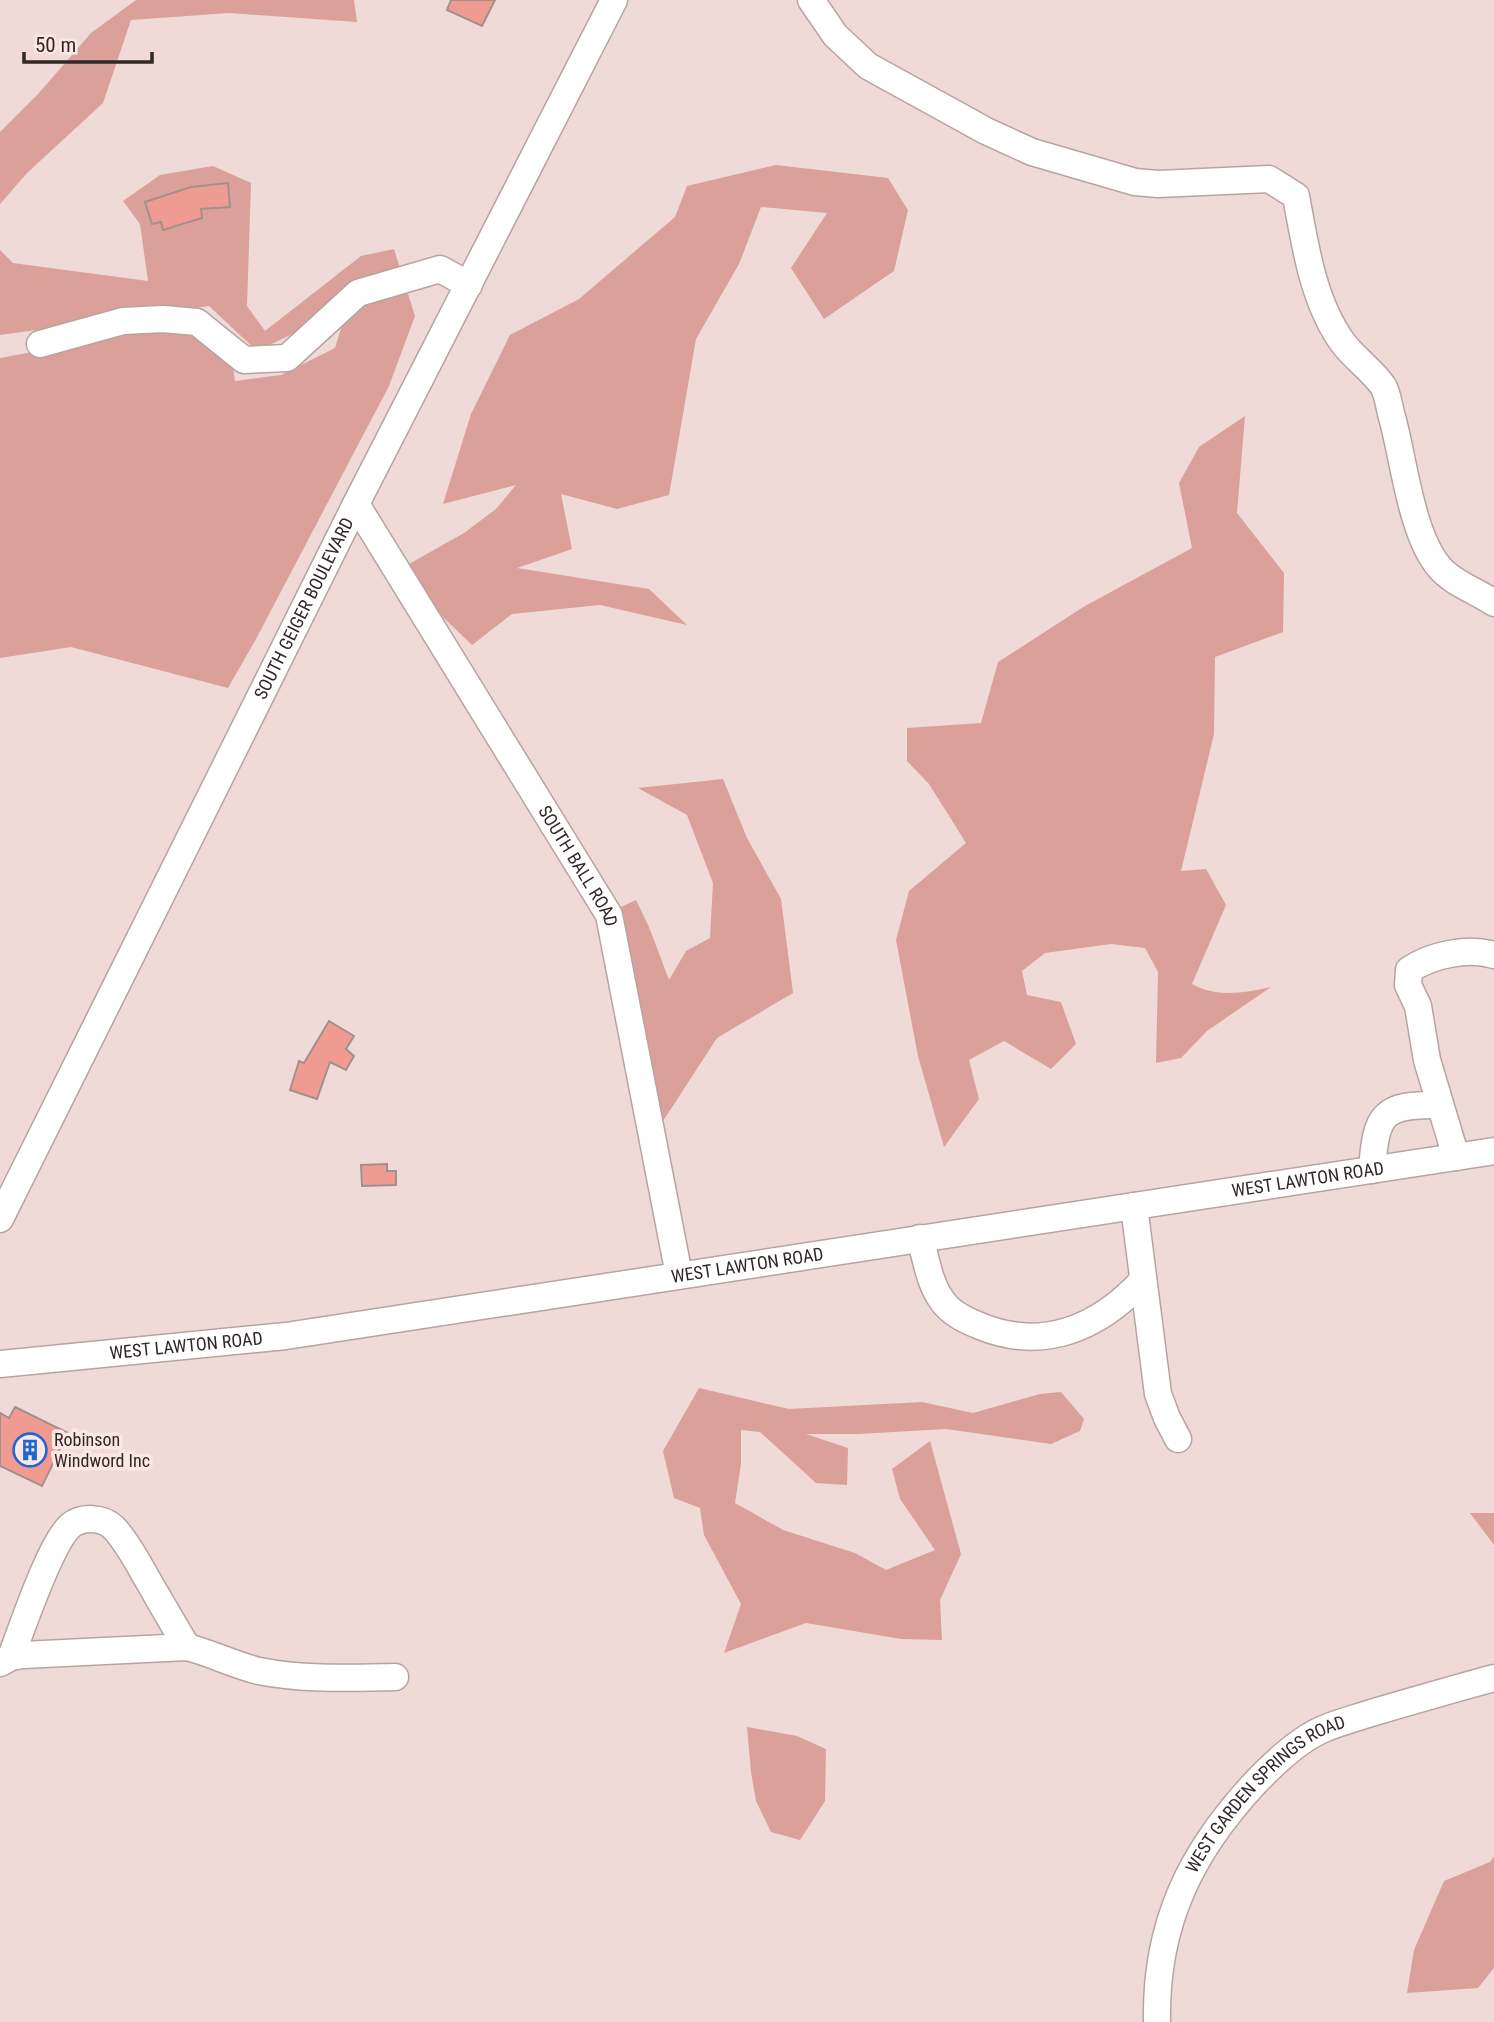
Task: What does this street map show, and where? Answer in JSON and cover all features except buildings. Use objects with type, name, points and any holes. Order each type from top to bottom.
[{"type":"street","name":"SOUTH GEIGER BOULEVARD","points":[[0,1219],[356,504],[614,0]]},
{"type":"street","points":[[811,0],[835,35],[867,66],[975,126],[1032,152],[1135,182],[1158,184],[1269,179],[1296,196],[1324,312],[1354,357],[1384,387],[1418,526],[1427,549],[1440,568],[1455,581],[1494,603]]},
{"type":"street","points":[[40,344],[123,321],[163,319],[197,323],[244,360],[287,358],[358,293],[440,269],[469,285]]},
{"type":"street","name":"SOUTH BALL ROAD","points":[[356,504],[609,915],[679,1275]]},
{"type":"street","points":[[1457,1157],[1427,1060],[1418,1006],[1408,985],[1409,970],[1445,955],[1482,952],[1494,955]]},
{"type":"street","points":[[1372,1170],[1374,1137],[1382,1119],[1392,1110],[1410,1104],[1440,1105]]},
{"type":"street","name":"WEST LAWTON ROAD","points":[[0,1364],[286,1336],[1494,1151]]},
{"type":"street","points":[[1134,1206],[1158,1394],[1178,1438]]},
{"type":"street","points":[[920,1238],[932,1282],[940,1299],[951,1311],[965,1320],[999,1334],[1046,1337],[1067,1332],[1115,1307],[1143,1280]]},
{"type":"street","points":[[187,1647],[133,1554],[113,1526],[100,1520],[85,1519],[72,1524],[62,1535],[6,1660],[187,1647],[256,1670],[288,1676],[339,1679],[394,1677]]},
{"type":"street","name":"WEST GARDEN SPRINGS ROAD","points":[[1157,2022],[1156,1990],[1163,1948],[1172,1909],[1187,1874],[1209,1839],[1278,1759],[1323,1728],[1494,1678]]},
{"type":"shaded area","points":[[136,0],[354,0],[357,22],[229,13],[131,20],[103,103],[27,173],[0,204],[0,132],[39,93],[91,33]]},
{"type":"shaded area","points":[[776,165],[888,178],[908,210],[894,271],[824,319],[791,268],[827,213],[761,207],[739,264],[696,339],[669,495],[617,509],[561,494],[572,549],[517,568],[649,589],[687,625],[600,605],[512,614],[472,645],[427,602],[409,564],[464,533],[496,509],[516,485],[443,504],[471,414],[510,335],[579,299],[675,217],[687,186]]},
{"type":"shaded area","points":[[213,166],[251,183],[247,306],[265,331],[361,256],[394,249],[415,316],[389,386],[228,688],[71,647],[0,658],[0,358],[115,330],[199,333],[232,361],[235,381],[281,375],[335,348],[342,325],[305,328],[257,351],[209,306],[0,335],[0,250],[13,263],[148,281],[140,224],[123,201],[160,175]]},
{"type":"shaded area","points":[[1245,416],[1237,513],[1284,573],[1283,632],[1215,657],[1214,734],[1181,871],[1206,869],[1226,905],[1192,984],[1221,993],[1271,987],[1207,1031],[1181,1058],[1156,1063],[1158,972],[1145,948],[1111,944],[1045,953],[1022,971],[1027,995],[1061,1002],[1076,1044],[1051,1069],[1004,1041],[969,1060],[979,1099],[944,1147],[918,1056],[896,940],[909,891],[966,843],[929,784],[907,761],[907,728],[981,723],[998,662],[1085,606],[1192,548],[1179,483],[1199,447]]},
{"type":"shaded area","points":[[723,779],[747,838],[781,899],[793,993],[717,1038],[663,1121],[621,907],[636,900],[669,980],[686,951],[710,938],[713,883],[687,815],[638,788]]},
{"type":"shaded area","points":[[699,1388],[789,1409],[922,1402],[973,1413],[1040,1394],[1061,1392],[1084,1419],[1080,1431],[1051,1444],[946,1429],[806,1434],[848,1448],[847,1485],[816,1483],[760,1432],[741,1430],[741,1464],[735,1503],[783,1530],[855,1553],[886,1570],[935,1550],[900,1499],[892,1469],[930,1441],[961,1554],[940,1600],[942,1640],[901,1639],[806,1623],[724,1653],[741,1604],[704,1535],[700,1508],[674,1498],[663,1451]]},
{"type":"shaded area","points":[[1470,1513],[1494,1513],[1494,1545]]},
{"type":"shaded area","points":[[747,1727],[797,1736],[826,1749],[825,1801],[800,1840],[771,1832],[756,1801]]},
{"type":"shaded area","points":[[1494,1857],[1494,1968],[1478,1988],[1407,1993],[1414,1950],[1444,1881],[1490,1862]]},
{"type":"place","name":"Robinson Windword Inc","points":[[30,1450]]}]
